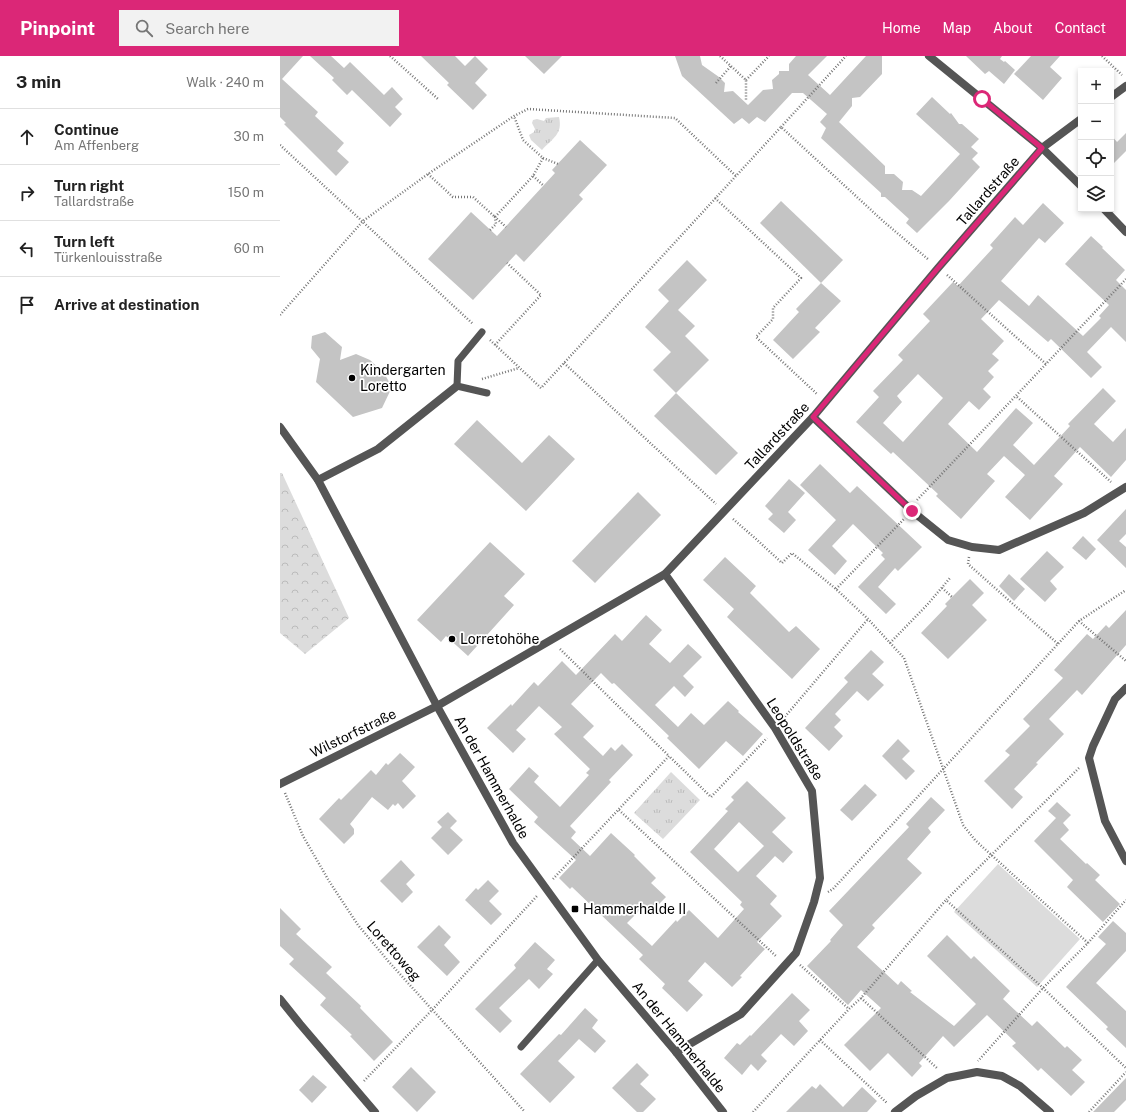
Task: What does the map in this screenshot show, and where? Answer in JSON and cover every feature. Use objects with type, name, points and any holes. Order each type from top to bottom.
[{"type":"street","points":[[929,56],[1042,148],[1078,183]]},
{"type":"street","points":[[1114,95],[1126,86]]},
{"type":"street","name":"Tallardstraße","points":[[438,706],[665,574],[826,403],[938,268],[1042,148],[1078,121]]},
{"type":"street","points":[[1107,212],[1126,232]]},
{"type":"street","points":[[318,480],[378,449],[457,386]]},
{"type":"street","points":[[813,417],[912,511],[948,540],[972,547],[999,550],[1084,513],[1123,488]]},
{"type":"street","name":"An der Hammerhalde","points":[[280,426],[318,480],[512,843],[598,960],[676,1052],[723,1112]]},
{"type":"street","name":"Leopoldstraße","points":[[665,574],[775,728],[812,791],[820,878],[814,902],[796,953],[792,958],[741,1014],[676,1052]]},
{"type":"street","points":[[1126,688],[1115,700],[1093,746],[1089,758],[1105,821],[1126,861]]},
{"type":"street","name":"Wilstorfstraße","points":[[280,783],[438,706]]},
{"type":"street","points":[[280,999],[376,1112]]},
{"type":"street","points":[[895,1112],[916,1096],[947,1078],[977,1072],[1002,1076],[1020,1086],[1050,1112]]},
{"type":"lane","points":[[482,332],[458,361],[457,386],[487,393]]},
{"type":"lane","points":[[521,1047],[598,960]]},
{"type":"path","points":[[390,56],[438,99]]},
{"type":"path","points":[[720,56],[746,80]]},
{"type":"path","points":[[746,101],[746,80],[769,56]]},
{"type":"path","points":[[280,145],[541,388],[846,56]]},
{"type":"path","points":[[1102,56],[1123,76]]},
{"type":"path","points":[[716,83],[731,66]]},
{"type":"path","points":[[280,315],[363,221],[428,174],[514,116],[528,109],[675,118],[736,176]]},
{"type":"path","points":[[514,116],[523,140],[543,158],[558,164]]},
{"type":"path","points":[[781,127],[883,221],[1046,364]]},
{"type":"path","points":[[490,230],[496,224],[496,217],[533,176],[543,158]]},
{"type":"path","points":[[428,174],[453,197],[473,197],[506,227]]},
{"type":"path","points":[[533,176],[544,186]]},
{"type":"path","points":[[715,198],[801,278],[773,308],[773,319],[756,337],[826,403]]},
{"type":"path","points":[[495,345],[541,295],[507,263]]},
{"type":"path","points":[[836,589],[912,511],[917,500],[1017,397],[1126,279]]},
{"type":"path","points":[[564,363],[782,564],[792,553],[836,589],[868,619],[904,658],[962,825],[975,840],[1088,943]]},
{"type":"path","points":[[478,380],[520,368]]},
{"type":"path","points":[[1017,397],[1123,488]]},
{"type":"path","points":[[972,547],[968,564],[1058,644]]},
{"type":"path","points":[[890,643],[927,606],[950,578]]},
{"type":"path","points":[[942,588],[952,597]]},
{"type":"path","points":[[814,902],[833,889],[1079,622],[1126,590]]},
{"type":"path","points":[[551,640],[711,797],[775,728],[868,619]]},
{"type":"path","points":[[1079,622],[1126,661]]},
{"type":"path","points":[[356,1090],[669,756]]},
{"type":"path","points":[[753,1112],[861,998],[946,900],[1089,758]]},
{"type":"path","name":"Lorettoweg","points":[[280,783],[303,836],[329,881],[358,925],[432,1010],[525,1112]]},
{"type":"path","points":[[619,810],[785,965]]},
{"type":"path","points":[[946,900],[1043,988],[1126,1068]]},
{"type":"path","points":[[967,1074],[1043,988],[1088,943],[1126,900]]},
{"type":"path","points":[[792,958],[849,1009]]},
{"type":"path","points":[[861,998],[947,1078]]},
{"type":"path","points":[[820,1040],[895,1112]]},
{"type":"path","points":[[1089,1112],[1126,1072]]},
{"type":"green space","points":[[559,117],[560,128],[558,132],[542,150],[531,140],[529,135],[534,132],[535,129],[532,123],[533,120],[537,119],[544,121],[546,118]]},
{"type":"green space","points":[[280,473],[282,473],[349,618],[305,654],[280,633]]},
{"type":"green space","points":[[671,772],[700,800],[663,839],[634,813]]},
{"type":"green space","points":[[998,864],[1080,939],[1037,987],[954,912]]},
{"type":"building","points":[[280,56],[303,56],[282,79],[318,112],[315,116],[344,143],[337,151],[349,162],[336,176],[284,124],[286,123],[280,117]]},
{"type":"building","points":[[310,56],[331,56],[344,68],[350,62],[384,95],[392,87],[403,99],[395,107],[402,114],[390,127],[352,90],[347,95],[332,80],[334,78]]},
{"type":"building","points":[[421,56],[455,56],[465,66],[475,56],[488,69],[475,83],[487,95],[473,110],[447,85],[449,83]]},
{"type":"building","points":[[525,56],[562,56],[544,74]]},
{"type":"building","points":[[675,56],[700,56],[702,65],[725,83],[724,92],[733,91],[748,105],[763,90],[773,89],[772,80],[779,74],[779,71],[789,71],[789,64],[796,56],[827,56],[808,75],[830,95],[866,56],[882,56],[882,74],[860,97],[852,98],[852,106],[839,122],[885,166],[885,174],[894,174],[903,182],[902,190],[912,190],[921,196],[960,154],[916,114],[932,97],[950,114],[951,113],[959,124],[962,124],[979,139],[971,147],[978,153],[972,159],[980,167],[917,233],[906,223],[909,219],[885,197],[881,197],[881,193],[821,138],[826,128],[820,122],[827,114],[803,93],[792,93],[765,122],[757,117],[749,124],[742,118],[734,124],[682,76]]},
{"type":"building","points":[[966,56],[1002,56],[1000,59],[1004,62],[1005,61],[1015,70],[1004,84],[989,71],[985,74]]},
{"type":"building","points":[[1031,56],[1060,56],[1050,67],[1062,78],[1043,100],[1014,74]]},
{"type":"building","points":[[1126,133],[1126,151],[1114,163],[1114,138],[1117,142]]},
{"type":"building","points":[[580,140],[607,165],[579,195],[583,199],[524,262],[516,254],[473,300],[428,259],[471,212],[497,236],[555,173],[552,170]]},
{"type":"building","points":[[781,201],[843,260],[821,283],[760,223]]},
{"type":"building","points":[[1043,203],[1064,223],[1045,243],[1039,238],[1001,281],[1029,306],[1038,295],[1083,336],[1101,318],[1099,316],[1109,305],[1065,264],[1091,236],[1125,270],[1116,280],[1126,290],[1126,342],[1111,327],[1087,352],[1102,367],[1091,378],[1051,339],[1048,342],[999,300],[981,319],[1004,341],[992,354],[999,360],[988,371],[994,377],[983,389],[991,397],[979,410],[969,401],[948,424],[977,452],[1016,408],[1033,423],[1013,445],[1034,465],[1070,426],[1068,424],[1103,388],[1116,401],[1094,424],[1113,442],[1126,428],[1126,460],[1111,477],[1080,447],[1054,476],[1063,484],[1030,520],[1005,497],[1025,475],[1004,456],[987,474],[995,481],[961,519],[936,496],[938,494],[893,452],[891,454],[856,422],[879,397],[873,391],[903,360],[898,355],[930,321],[923,314],[953,282],[958,286],[993,248],[990,245],[1015,217],[1023,225]],"holes":[[[918,374],[943,398],[903,442],[883,423],[902,402],[897,396]]]},
{"type":"building","points":[[687,260],[707,280],[678,310],[695,326],[685,336],[709,360],[676,393],[653,370],[671,352],[645,327],[669,301],[658,290]]},
{"type":"building","points":[[821,283],[841,301],[815,328],[820,332],[793,359],[773,340],[799,312],[796,309]]},
{"type":"building","name":"Kindergarten Loretto","points":[[325,332],[342,347],[340,360],[356,354],[370,360],[384,373],[392,387],[382,408],[353,417],[316,382],[320,359],[311,348],[312,336]]},
{"type":"building","points":[[676,393],[738,453],[716,475],[654,416]]},
{"type":"building","points":[[477,420],[522,463],[549,435],[575,459],[526,511],[454,444]]},
{"type":"building","points":[[820,464],[850,493],[857,486],[922,547],[898,571],[895,568],[878,587],[896,604],[886,614],[858,587],[885,559],[881,555],[883,553],[853,524],[832,546],[847,561],[835,575],[808,550],[836,520],[800,485]]},
{"type":"building","points":[[789,479],[805,493],[788,512],[796,520],[784,533],[768,519],[773,514],[765,506]]},
{"type":"building","points":[[638,492],[661,515],[595,583],[572,561]]},
{"type":"building","points":[[1126,509],[1126,534],[1119,541],[1126,547],[1126,568],[1097,540]]},
{"type":"building","points":[[1083,536],[1096,549],[1086,560],[1072,548]]},
{"type":"building","points":[[490,542],[525,574],[504,596],[514,605],[468,656],[446,636],[441,642],[417,620]]},
{"type":"building","points":[[1047,551],[1064,567],[1050,581],[1057,589],[1045,602],[1020,579]]},
{"type":"building","points":[[725,557],[756,586],[750,593],[789,632],[796,626],[820,649],[792,679],[727,617],[734,609],[703,580]]},
{"type":"building","points":[[1009,574],[1025,589],[1014,601],[999,586]]},
{"type":"building","points":[[970,579],[984,593],[972,605],[987,620],[948,659],[921,633],[947,606],[945,604]]},
{"type":"building","points":[[1126,610],[1126,645],[1082,695],[1077,690],[1049,719],[1064,734],[1036,763],[1038,764],[1014,789],[1023,797],[1012,809],[984,781],[1010,755],[1005,751],[1030,726],[1023,719],[1063,678],[1054,670],[1087,634],[1093,639],[1106,625],[1109,628]]},
{"type":"building","points":[[646,615],[662,630],[649,644],[670,663],[688,644],[702,657],[683,676],[694,687],[685,697],[674,686],[655,705],[678,727],[691,713],[704,725],[728,701],[763,734],[743,756],[726,741],[699,769],[667,738],[669,736],[614,683],[612,684],[601,673],[571,704],[594,726],[583,737],[603,756],[611,747],[615,751],[622,744],[633,755],[609,780],[611,782],[570,826],[576,832],[571,838],[590,856],[611,833],[635,855],[634,856],[656,878],[651,883],[666,897],[651,912],[645,905],[627,923],[652,946],[676,920],[677,922],[689,910],[718,938],[744,909],[740,905],[742,902],[690,852],[728,811],[725,809],[734,800],[731,797],[747,781],[786,818],[772,832],[793,852],[783,863],[775,856],[756,876],[777,896],[770,904],[782,916],[757,942],[765,949],[732,987],[705,962],[688,981],[703,995],[687,1012],[662,988],[665,984],[639,959],[643,955],[572,887],[570,889],[559,878],[576,860],[534,822],[538,817],[509,789],[529,767],[539,776],[534,782],[560,807],[589,775],[586,773],[590,769],[554,734],[562,727],[539,706],[516,730],[526,739],[513,753],[487,728],[511,704],[512,706],[534,682],[538,686],[562,661],[576,675],[615,634],[622,641]],"holes":[[[739,822],[764,846],[738,872],[714,849]]]},
{"type":"building","points":[[871,650],[884,662],[872,674],[884,685],[868,701],[857,691],[835,714],[841,720],[834,727],[843,736],[829,751],[805,728],[848,682],[844,678]]},
{"type":"building","points":[[898,739],[910,751],[902,759],[915,771],[906,780],[882,756]]},
{"type":"building","points":[[400,753],[415,767],[402,781],[416,796],[403,809],[398,803],[395,806],[393,804],[388,810],[372,797],[350,824],[354,829],[354,834],[344,844],[319,819],[339,798],[341,800],[371,770],[376,775],[386,763],[388,765]]},
{"type":"building","points":[[865,784],[877,795],[852,821],[840,810]]},
{"type":"building","points":[[931,797],[945,810],[928,828],[931,832],[907,859],[922,873],[872,925],[875,928],[857,947],[898,985],[901,981],[912,991],[910,992],[954,1026],[976,1004],[927,956],[947,935],[971,959],[974,956],[1010,991],[1003,999],[1032,1026],[1037,1021],[1065,1048],[1067,1046],[1082,1060],[1072,1070],[1085,1082],[1071,1096],[1041,1068],[1038,1071],[1012,1046],[1016,1043],[987,1015],[954,1047],[943,1036],[919,1063],[922,1066],[912,1077],[888,1053],[870,1071],[844,1045],[881,1008],[861,990],[848,1005],[807,966],[831,941],[830,940],[843,925],[829,911],[909,827],[906,824]]},
{"type":"building","points":[[1057,802],[1071,815],[1063,823],[1069,830],[1060,839],[1100,875],[1095,880],[1120,904],[1103,922],[1067,887],[1073,880],[1034,841],[1056,818],[1048,811]]},
{"type":"building","points":[[448,812],[457,821],[450,828],[463,840],[448,855],[431,838],[442,827],[437,822]]},
{"type":"building","points":[[401,860],[415,875],[406,884],[413,892],[402,903],[380,881]]},
{"type":"building","points":[[488,880],[499,891],[489,901],[502,914],[491,925],[465,900],[476,888],[478,890]]},
{"type":"building","points":[[280,908],[301,929],[296,934],[332,967],[326,973],[361,1006],[360,1008],[393,1042],[374,1061],[350,1036],[352,1035],[320,1005],[326,998],[289,964],[294,959],[280,946]]},
{"type":"building","points":[[1113,921],[1126,933],[1126,951],[1096,983],[1126,1011],[1126,1048],[1106,1029],[1108,1027],[1066,987],[1106,944],[1098,937]]},
{"type":"building","points":[[439,925],[451,937],[444,945],[460,962],[447,976],[417,947]]},
{"type":"building","points":[[535,942],[555,960],[547,969],[553,974],[539,989],[529,979],[499,1008],[512,1021],[500,1033],[475,1009],[516,968],[514,965]]},
{"type":"building","points":[[792,993],[810,1010],[799,1021],[808,1031],[794,1046],[781,1034],[761,1055],[767,1061],[758,1071],[751,1064],[742,1075],[724,1058],[737,1043],[740,1045],[750,1035],[751,1036]]},
{"type":"building","points":[[585,1008],[598,1020],[592,1028],[606,1041],[595,1053],[579,1039],[558,1061],[575,1077],[550,1103],[520,1074],[559,1034],[561,1035]]},
{"type":"building","points":[[637,1063],[649,1075],[640,1084],[656,1099],[643,1112],[637,1112],[612,1088]]},
{"type":"building","points":[[411,1067],[436,1092],[417,1112],[392,1087]]},
{"type":"building","points":[[313,1075],[327,1087],[312,1103],[299,1090]]},
{"type":"building","points":[[1126,1078],[1126,1100],[1114,1112],[1093,1112]]},
{"type":"building","points":[[820,1084],[843,1107],[862,1087],[877,1101],[867,1112],[786,1112],[812,1086],[816,1089]]},
{"type":"place","name":"Kindergarten Loretto","points":[[352,378]]},
{"type":"place","name":"Lorretohöhe","points":[[452,639]]},
{"type":"place","name":"Hammerhalde II","points":[[575,909]]},
{"type":"route","points":[[912,511],[813,417],[938,268],[1042,148],[982,99]]}]
